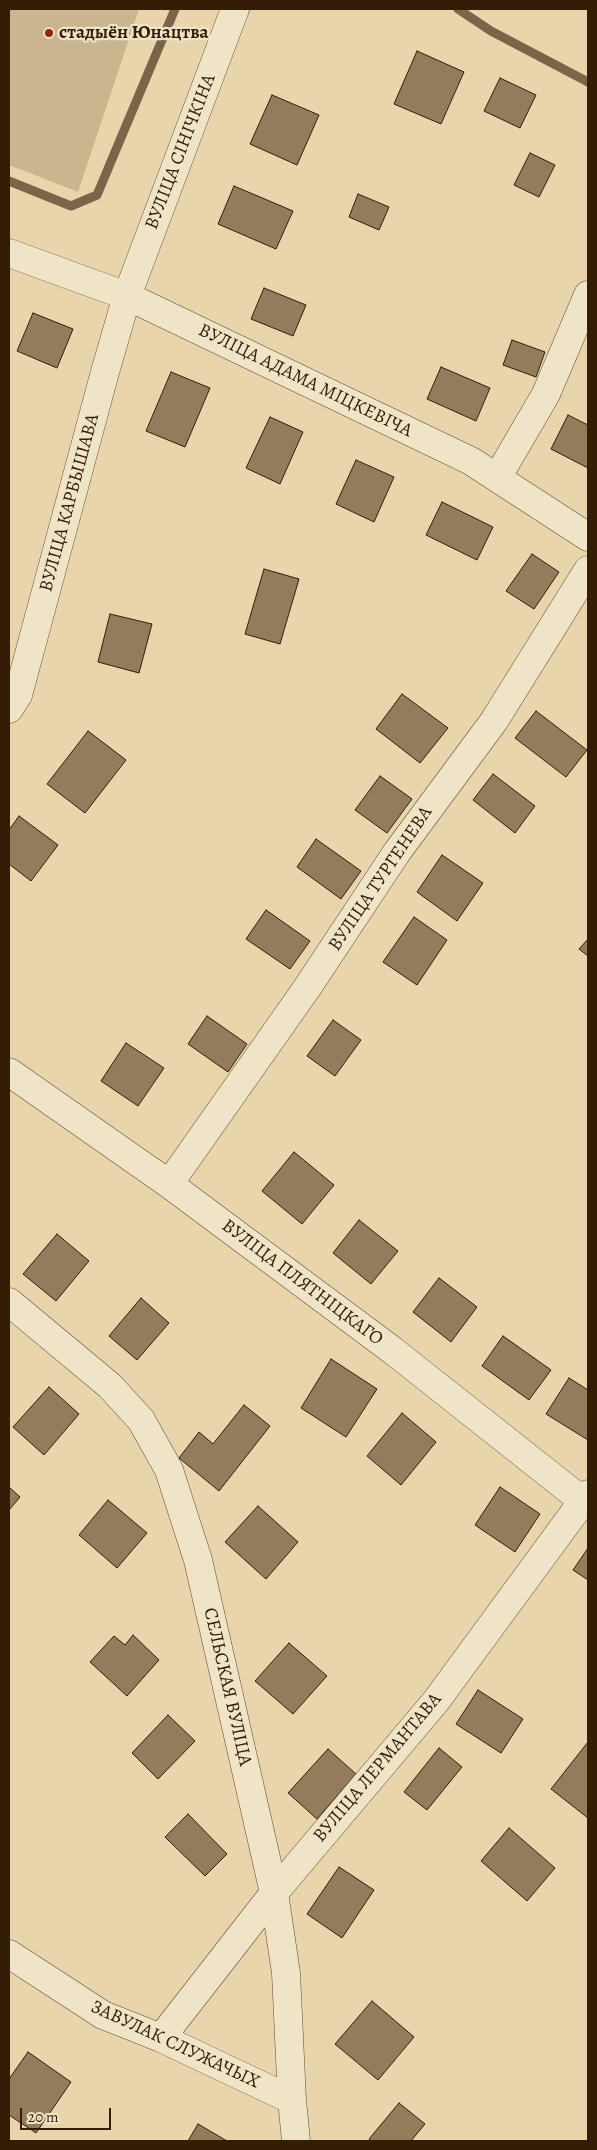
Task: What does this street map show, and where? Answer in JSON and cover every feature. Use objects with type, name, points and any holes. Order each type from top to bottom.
[{"type":"street","name":"ВУЛІЦА СІНІЧКІНА","points":[[128,296],[235,9]]},
{"type":"street","name":"ВУЛІЦА АДАМА МІЦКЕВІЧА","points":[[9,253],[128,296],[471,461],[588,537]]},
{"type":"street","points":[[497,478],[546,394],[588,295]]},
{"type":"street","name":"ВУЛІЦА КАРБЫШАВА","points":[[12,698],[128,296]]},
{"type":"street","name":"ВУЛІЦА ТУРГЕНЕВА","points":[[169,1184],[307,988],[397,852],[494,721],[588,570]]},
{"type":"street","name":"ВУЛІЦА ПЛЯТНІЦКАГО","points":[[9,1072],[169,1184],[392,1350],[586,1500]]},
{"type":"street","name":"СЕЛЬСКАЯ ВУЛІЦА","points":[[9,1302],[110,1386],[141,1420],[169,1470],[198,1560],[274,1893],[286,1973],[292,2100],[297,2141]]},
{"type":"street","name":"ВУЛІЦА ЛЕРМАНТАВА","points":[[162,2038],[274,1893],[436,1701],[586,1500]]},
{"type":"street","name":"ЗАВУЛАК СЛУЖАЧЫХ","points":[[9,1954],[104,2015],[162,2038],[292,2100]]},
{"type":"shaded area","points":[[9,9],[139,9],[78,192],[9,165]]},
{"type":"building","points":[[417,51],[464,72],[441,124],[394,104]]},
{"type":"building","points":[[500,78],[536,95],[520,128],[484,111]]},
{"type":"building","points":[[272,95],[319,115],[297,165],[250,144]]},
{"type":"building","points":[[530,153],[555,165],[539,197],[514,185]]},
{"type":"building","points":[[234,186],[293,211],[276,249],[218,224]]},
{"type":"building","points":[[358,194],[389,207],[379,230],[349,217]]},
{"type":"building","points":[[264,288],[306,305],[293,336],[251,319]]},
{"type":"building","points":[[33,313],[73,329],[57,368],[17,351]]},
{"type":"building","points":[[512,340],[545,352],[536,377],[503,365]]},
{"type":"building","points":[[441,367],[490,388],[476,421],[427,399]]},
{"type":"building","points":[[171,372],[210,388],[185,447],[146,431]]},
{"type":"building","points":[[568,415],[588,425],[588,468],[551,449]]},
{"type":"building","points":[[270,417],[303,432],[280,484],[246,468]]},
{"type":"building","points":[[356,460],[394,477],[374,522],[336,504]]},
{"type":"building","points":[[442,502],[493,527],[477,560],[426,535]]},
{"type":"building","points":[[532,554],[559,572],[534,609],[506,591]]},
{"type":"building","points":[[264,569],[299,579],[280,644],[245,634]]},
{"type":"building","points":[[110,614],[152,624],[139,673],[98,662]]},
{"type":"building","points":[[402,694],[448,728],[420,763],[376,729]]},
{"type":"building","points":[[536,711],[587,750],[566,777],[515,738]]},
{"type":"building","points":[[88,731],[126,760],[85,813],[47,784]]},
{"type":"building","points":[[493,774],[535,806],[515,833],[473,800]]},
{"type":"building","points":[[380,776],[412,799],[387,833],[355,810]]},
{"type":"building","points":[[19,816],[58,845],[31,881],[9,864],[9,830]]},
{"type":"building","points":[[316,839],[361,871],[341,899],[297,867]]},
{"type":"building","points":[[442,855],[483,883],[457,921],[417,892]]},
{"type":"building","points":[[266,910],[310,941],[290,969],[246,939]]},
{"type":"building","points":[[414,917],[447,940],[417,985],[383,962]]},
{"type":"building","points":[[588,939],[588,956],[579,949]]},
{"type":"building","points":[[207,1016],[247,1044],[228,1072],[188,1044]]},
{"type":"building","points":[[333,1020],[361,1040],[335,1076],[307,1056]]},
{"type":"building","points":[[126,1043],[164,1068],[138,1106],[101,1081]]},
{"type":"building","points":[[294,1152],[334,1185],[302,1224],[262,1191]]},
{"type":"building","points":[[359,1220],[398,1251],[371,1284],[333,1253]]},
{"type":"building","points":[[57,1234],[89,1261],[56,1301],[23,1274]]},
{"type":"building","points":[[439,1278],[477,1307],[451,1342],[413,1312]]},
{"type":"building","points":[[141,1298],[169,1323],[137,1360],[109,1336]]},
{"type":"building","points":[[503,1336],[551,1370],[529,1400],[482,1366]]},
{"type":"building","points":[[331,1359],[377,1389],[346,1437],[301,1408]]},
{"type":"building","points":[[569,1378],[588,1390],[588,1440],[546,1414]]},
{"type":"building","points":[[49,1387],[79,1414],[44,1455],[13,1427]]},
{"type":"building","points":[[244,1405],[270,1426],[219,1491],[179,1458],[199,1432],[213,1444]]},
{"type":"building","points":[[402,1413],[436,1442],[401,1485],[367,1456]]},
{"type":"building","points":[[9,1487],[20,1497],[9,1510]]},
{"type":"building","points":[[500,1487],[540,1514],[515,1552],[475,1525]]},
{"type":"building","points":[[108,1500],[147,1533],[117,1568],[79,1535]]},
{"type":"building","points":[[258,1506],[298,1542],[266,1579],[225,1542]]},
{"type":"building","points":[[588,1548],[588,1580],[573,1570]]},
{"type":"building","points":[[133,1635],[159,1660],[127,1696],[90,1662],[114,1636],[125,1645]]},
{"type":"building","points":[[289,1643],[327,1676],[293,1714],[255,1681]]},
{"type":"building","points":[[478,1690],[523,1719],[501,1753],[456,1724]]},
{"type":"building","points":[[168,1715],[195,1741],[158,1779],[132,1753]]},
{"type":"building","points":[[588,1742],[588,1818],[551,1789]]},
{"type":"building","points":[[439,1748],[462,1767],[427,1810],[404,1792]]},
{"type":"building","points":[[328,1749],[356,1774],[317,1819],[288,1793]]},
{"type":"building","points":[[188,1814],[227,1854],[205,1876],[165,1837]]},
{"type":"building","points":[[509,1828],[555,1868],[527,1901],[481,1861]]},
{"type":"building","points":[[339,1867],[374,1890],[342,1938],[307,1914]]},
{"type":"building","points":[[372,2001],[414,2037],[378,2080],[335,2044]]},
{"type":"building","points":[[28,2052],[71,2082],[36,2133],[9,2115],[9,2079]]},
{"type":"building","points":[[399,2103],[425,2124],[411,2141],[372,2141],[369,2139]]},
{"type":"building","points":[[198,2124],[227,2141],[188,2141]]},
{"type":"waterway","points":[[9,181],[71,206],[97,195],[175,9]]},
{"type":"waterway","points":[[458,9],[491,31],[588,82]]},
{"type":"place","name":"стадыён Юнацтва","points":[[49,33]]}]
